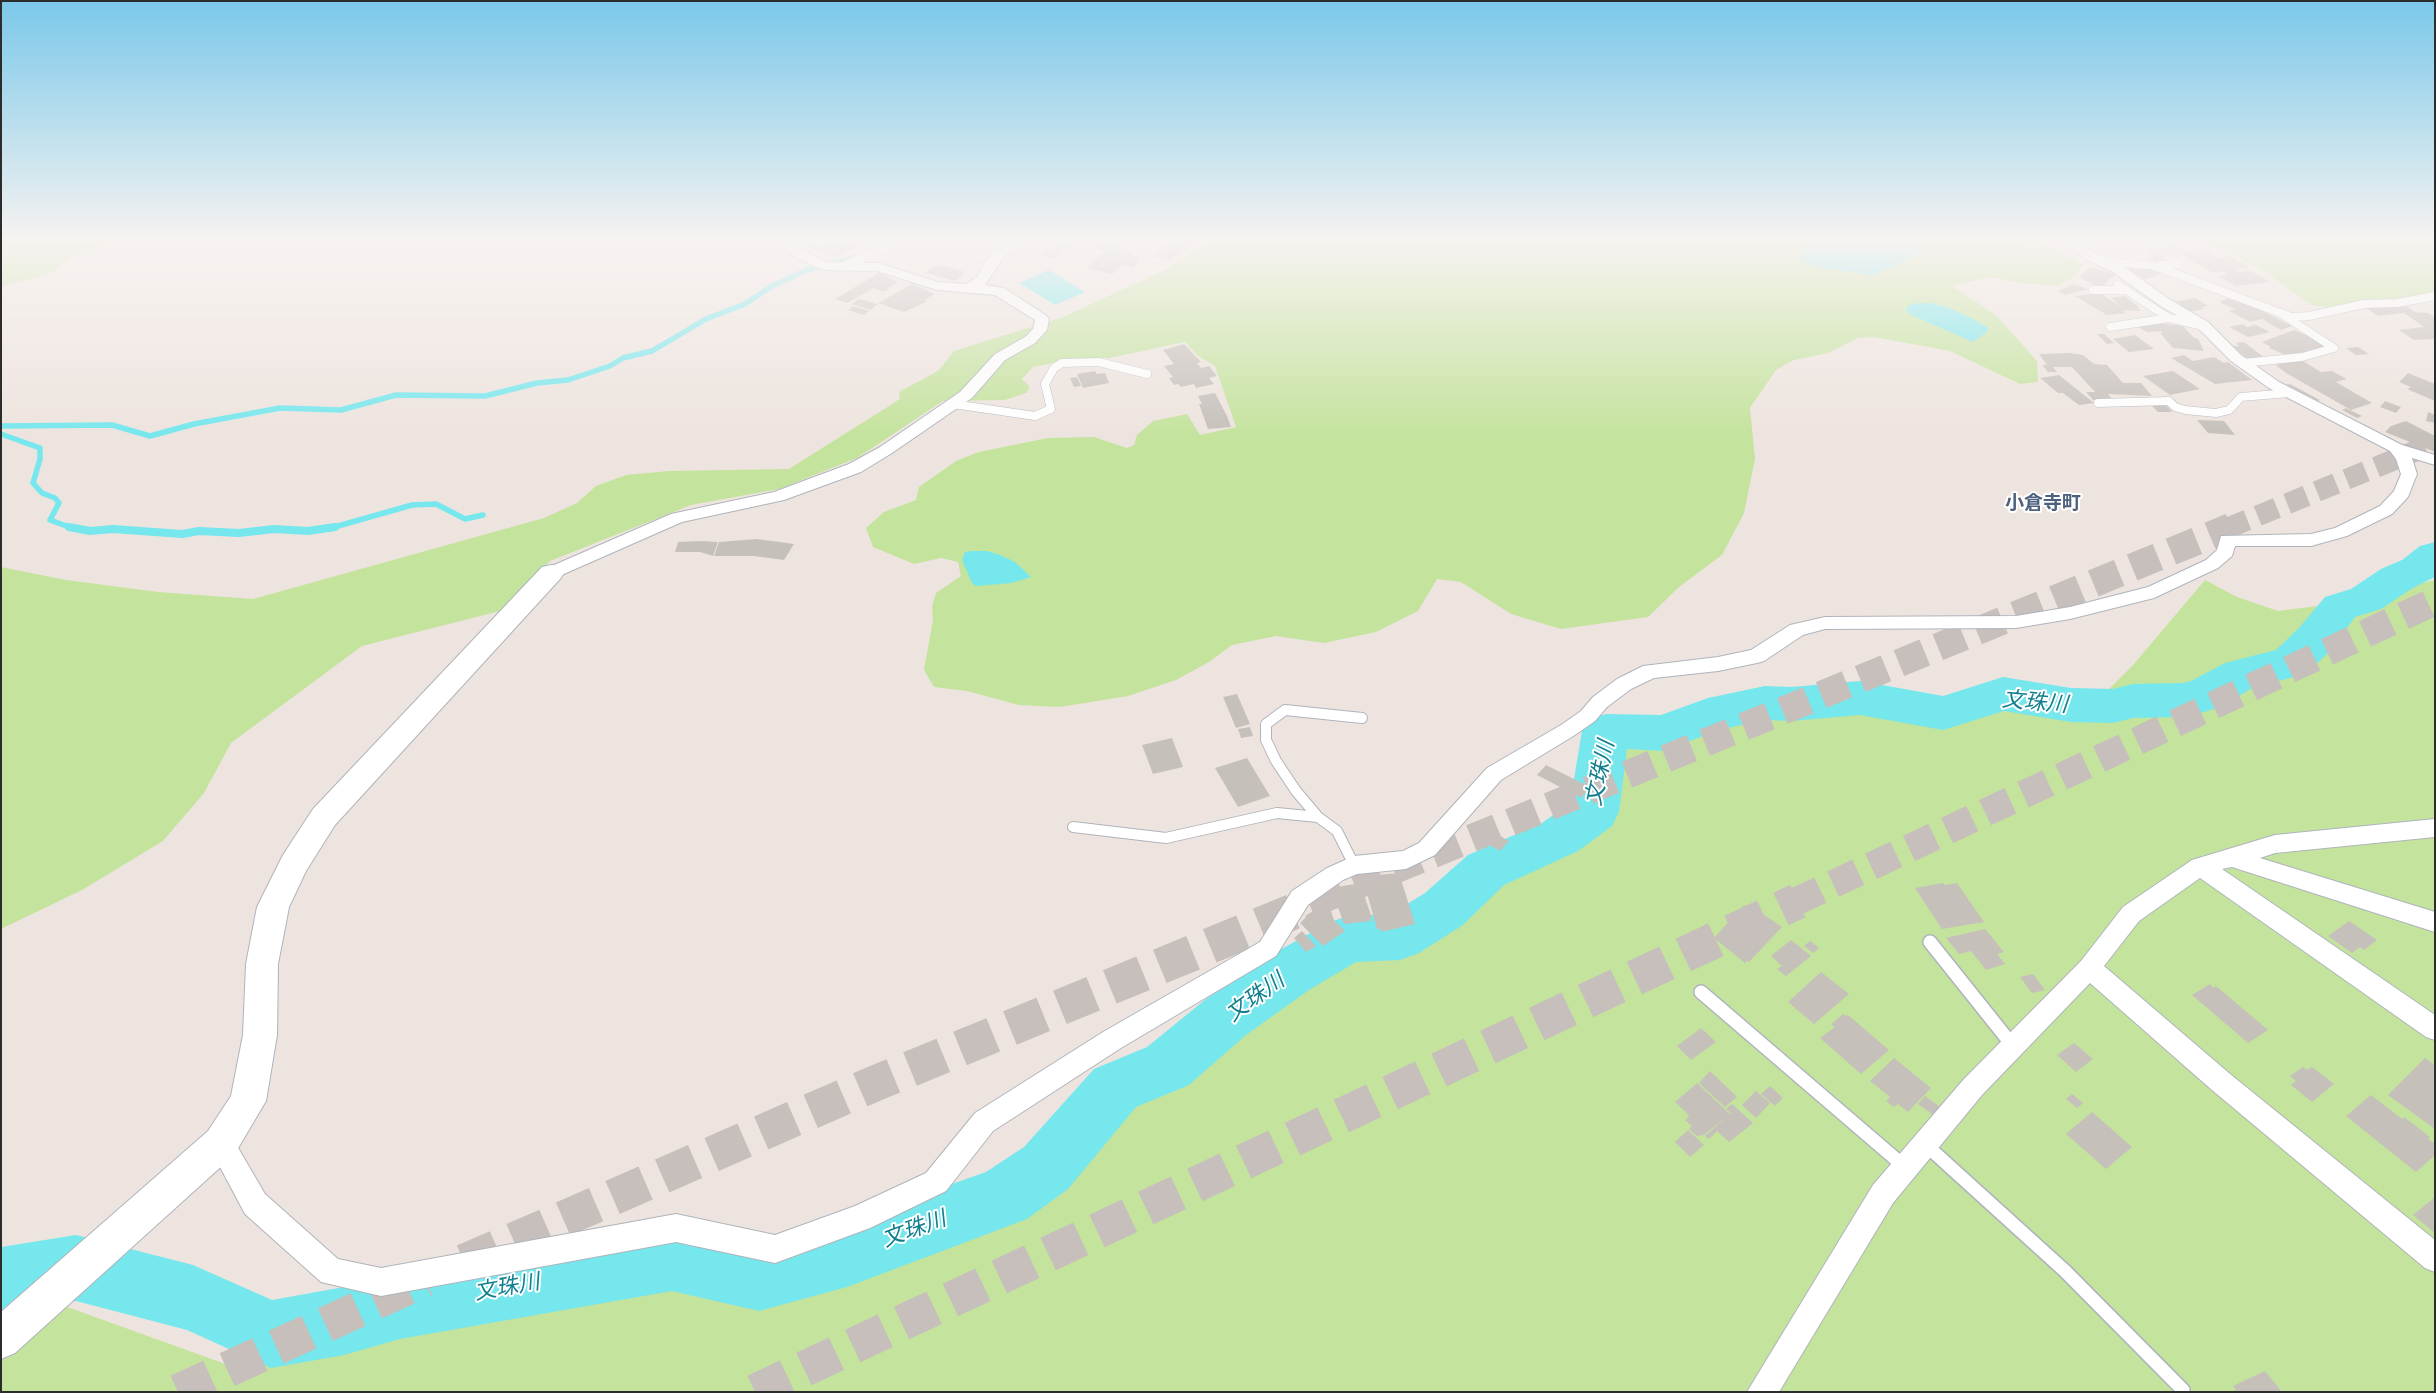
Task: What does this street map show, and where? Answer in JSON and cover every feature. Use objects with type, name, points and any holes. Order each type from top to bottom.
[{"type":"street","points":[[1,1339],[221,1143],[248,1101],[260,1035],[262,964],[271,916],[273,907],[294,864],[324,817],[551,573],[677,518],[778,496],[836,477],[886,450],[966,395],[1000,357],[1030,340],[1040,330],[1042,319],[1026,307]]},
{"type":"street","points":[[2172,307],[2204,326],[2242,363],[2289,394],[2396,448],[2435,460]]},
{"type":"street","points":[[221,1143],[255,1204],[331,1272],[381,1282],[676,1228],[775,1250],[860,1218],[936,1182],[984,1122],[1112,1040],[1268,949],[1300,898],[1335,874],[1354,865],[1406,860],[1427,849],[1494,774],[1568,730],[1588,716],[1600,702],[1624,684],[1650,671],[1718,664],[1757,656],[1797,630],[1825,623],[2016,622],[2133,599],[2154,592],[2212,564],[2226,552],[2227,540],[2311,540],[2341,532],[2386,510],[2402,493],[2409,474],[2404,459],[2396,448]]},
{"type":"street","points":[[1762,1392],[1883,1194],[1973,1087],[2089,968],[2131,914],[2200,866],[2275,844],[2435,828]]},
{"type":"street","points":[[2232,858],[2435,922]]},
{"type":"street","points":[[2200,866],[2435,1029]]},
{"type":"street","points":[[2089,968],[2221,1082],[2435,1258]]},
{"type":"lane","points":[[2153,307],[2169,318],[2204,326]]},
{"type":"lane","points":[[2242,363],[2302,357],[2334,348],[2283,314],[2264,307]]},
{"type":"lane","points":[[2283,314],[2309,316],[2350,307]]},
{"type":"lane","points":[[2110,327],[2169,318]]},
{"type":"lane","points":[[953,404],[1035,416],[1051,409],[1045,384],[1054,368],[1062,363],[1099,362],[1147,374]]},
{"type":"lane","points":[[2098,403],[2169,401],[2174,406],[2185,410],[2216,413],[2229,410],[2241,398],[2289,394]]},
{"type":"lane","points":[[1354,865],[1337,832],[1318,817],[1276,761],[1266,740],[1266,724],[1285,710],[1362,718]]},
{"type":"lane","points":[[1073,827],[1166,838],[1278,813],[1318,817]]},
{"type":"lane","points":[[1930,942],[2013,1046]]},
{"type":"lane","points":[[1701,992],[1905,1167]]},
{"type":"lane","points":[[1925,1144],[2064,1271],[2183,1390]]},
{"type":"green space","points":[[1085,307],[1984,307],[1997,316],[2037,361],[2038,382],[2020,384],[1950,351],[1874,337],[1858,338],[1828,353],[1794,360],[1776,370],[1750,408],[1755,459],[1744,513],[1722,555],[1679,587],[1648,617],[1561,629],[1511,614],[1461,582],[1437,579],[1418,611],[1376,632],[1324,643],[1276,636],[1232,645],[1209,662],[1176,680],[1128,696],[1060,707],[1019,705],[967,691],[934,687],[924,670],[933,620],[932,606],[936,593],[961,576],[958,562],[941,558],[914,564],[873,547],[866,528],[884,512],[916,500],[919,487],[956,461],[979,452],[1048,438],[1094,437],[1127,448],[1134,445],[1137,435],[1153,421],[1187,414],[1200,435],[1236,427],[1215,366],[1198,356],[1185,342],[1109,358],[1081,358],[1033,367],[1022,379],[1030,387],[1026,393],[1005,400],[943,401],[857,458],[779,489],[691,505],[550,561],[500,611],[362,646],[231,743],[204,793],[163,841],[82,890],[1,929],[1,567],[66,580],[158,592],[253,599],[544,518],[577,503],[596,486],[626,475],[669,471],[789,469],[900,399],[899,392],[938,371],[954,351],[1063,317]]},
{"type":"green space","points":[[2205,580],[2237,597],[2278,611],[2333,604],[2435,580],[2435,1392],[1,1392],[1,1358],[59,1304],[231,1366],[514,1303],[669,1279],[761,1295],[917,1237],[1007,1211],[1056,1176],[1119,1094],[1169,1079],[1268,994],[1311,965],[1352,946],[1390,944],[1409,935],[1495,872],[1565,838],[1597,814],[1609,737],[1670,736],[1714,720],[1768,709],[1799,714],[1856,703],[1946,720],[2006,701],[2063,697],[2109,689],[2134,664]]},
{"type":"water","points":[[1907,307],[1945,307],[1973,319],[1987,327],[1988,331],[1973,342],[1911,315],[1906,310]]},
{"type":"water","points":[[987,551],[1000,555],[1015,562],[1031,577],[1011,583],[976,586],[972,583],[962,560],[965,552]]},
{"type":"building","points":[[852,307],[856,307],[869,311],[864,315],[848,310]]},
{"type":"building","points":[[861,307],[874,307],[870,310]]},
{"type":"building","points":[[890,307],[915,307],[904,312]]},
{"type":"building","points":[[2094,307],[2139,307],[2140,308],[2137,308],[2141,311],[2122,310],[2126,313],[2107,315]]},
{"type":"building","points":[[2182,307],[2201,307],[2204,309],[2190,312]]},
{"type":"building","points":[[2230,307],[2255,307],[2292,326],[2281,330],[2262,319],[2250,322],[2229,311],[2235,309]]},
{"type":"building","points":[[2408,307],[2415,312],[2428,313],[2435,317],[2435,339],[2414,340],[2399,330],[2424,327],[2404,313],[2378,316],[2366,308]]},
{"type":"building","points":[[2158,323],[2183,326],[2193,337],[2198,339],[2204,351],[2173,348],[2160,333],[2163,333],[2161,331],[2147,332],[2138,327]]},
{"type":"building","points":[[2243,324],[2247,327],[2256,325],[2270,332],[2248,337],[2229,327]]},
{"type":"building","points":[[2294,330],[2318,340],[2315,341],[2325,346],[2291,357],[2269,348],[2271,347],[2262,342]]},
{"type":"building","points":[[2097,334],[2104,334],[2114,343],[2107,344]]},
{"type":"building","points":[[2135,335],[2154,349],[2129,352],[2113,339]]},
{"type":"building","points":[[2244,342],[2266,359],[2250,360],[2231,346],[2239,346],[2236,343]]},
{"type":"building","points":[[1184,344],[1201,362],[1197,363],[1201,368],[1209,366],[1217,376],[1209,378],[1214,384],[1196,388],[1194,384],[1181,387],[1178,384],[1174,385],[1169,378],[1173,377],[1164,366],[1174,364],[1163,350]]},
{"type":"building","points":[[2358,347],[2369,354],[2356,355],[2346,348]]},
{"type":"building","points":[[2069,353],[2083,355],[2094,364],[2107,365],[2123,383],[2141,383],[2152,396],[2108,394],[2113,400],[2093,400],[2086,392],[2095,392],[2072,367],[2053,367],[2057,372],[2048,372],[2042,365],[2047,365],[2039,354]]},
{"type":"building","points":[[2184,355],[2193,361],[2214,357],[2224,363],[2228,362],[2252,380],[2215,384],[2171,358]]},
{"type":"building","points":[[2294,360],[2303,361],[2321,372],[2332,371],[2347,379],[2336,382],[2372,403],[2351,410],[2286,373],[2276,365]]},
{"type":"building","points":[[1095,371],[1097,374],[1105,373],[1109,383],[1083,388],[1077,374]]},
{"type":"building","points":[[2173,371],[2200,389],[2170,395],[2143,376]]},
{"type":"building","points":[[2408,373],[2435,384],[2435,401],[2407,389],[2411,387],[2399,382]]},
{"type":"building","points":[[2059,375],[2094,403],[2079,405],[2063,393],[2058,393],[2040,378]]},
{"type":"building","points":[[1077,377],[1081,386],[1074,387],[1070,378]]},
{"type":"building","points":[[2290,384],[2320,400],[2314,402],[2284,385]]},
{"type":"building","points":[[1215,393],[1231,427],[1208,429],[1199,404],[1202,404],[1198,396]]},
{"type":"building","points":[[2385,401],[2401,407],[2396,413],[2380,407]]},
{"type":"building","points":[[2151,405],[2166,405],[2172,412],[2158,412]]},
{"type":"building","points":[[2346,408],[2362,416],[2357,418],[2342,410]]},
{"type":"building","points":[[2428,412],[2435,415],[2435,423],[2426,421]]},
{"type":"building","points":[[2197,420],[2224,421],[2235,435],[2208,433]]},
{"type":"building","points":[[2406,421],[2435,436],[2435,452],[2385,432],[2391,426]]},
{"type":"building","points":[[757,539],[794,544],[784,560],[754,556],[714,556],[719,542]]},
{"type":"building","points":[[678,542],[718,542],[713,556],[700,552],[675,552]]},
{"type":"building","points":[[1237,694],[1250,724],[1236,728],[1223,697]]},
{"type":"building","points":[[1250,727],[1253,736],[1241,738],[1238,729]]},
{"type":"building","points":[[1172,738],[1183,767],[1153,774],[1142,745]]},
{"type":"building","points":[[1247,758],[1270,796],[1238,807],[1215,768]]},
{"type":"building","points":[[1546,765],[1590,787],[1581,798],[1537,775]]},
{"type":"building","points":[[1488,829],[1509,841],[1500,851],[1479,839]]},
{"type":"building","points":[[1399,873],[1415,924],[1381,932],[1381,929],[1377,929],[1363,879],[1367,879],[1366,876]]},
{"type":"building","points":[[1360,883],[1372,918],[1370,919],[1371,921],[1344,924],[1331,888]]},
{"type":"building","points":[[1943,883],[1945,885],[1957,883],[1984,922],[1942,929],[1915,888]]},
{"type":"building","points":[[1328,902],[1334,920],[1345,931],[1323,946],[1300,923],[1305,916]]},
{"type":"building","points":[[1744,905],[1749,909],[1751,906],[1782,927],[1749,962],[1745,963],[1714,938]]},
{"type":"building","points":[[2349,921],[2377,940],[2364,950],[2360,947],[2352,953],[2328,936]]},
{"type":"building","points":[[1985,929],[2004,952],[1997,954],[2005,964],[1986,970],[1971,951],[1959,954],[1946,938]]},
{"type":"building","points":[[1302,931],[1316,946],[1306,952],[1294,938]]},
{"type":"building","points":[[1791,940],[1811,956],[1786,976],[1777,969],[1782,966],[1771,956]]},
{"type":"building","points":[[1810,941],[1819,948],[1813,953],[1804,946]]},
{"type":"building","points":[[1821,972],[1849,994],[1814,1024],[1788,1002]]},
{"type":"building","points":[[2033,974],[2045,990],[2032,993],[2020,977]]},
{"type":"building","points":[[2210,984],[2213,988],[2216,986],[2268,1030],[2248,1043],[2192,995]]},
{"type":"building","points":[[1843,1014],[1848,1015],[1889,1050],[1861,1074],[1820,1038],[1835,1027],[1831,1024]]},
{"type":"building","points":[[1701,1028],[1716,1042],[1691,1060],[1677,1046]]},
{"type":"building","points":[[2074,1043],[2093,1059],[2076,1072],[2057,1055]]},
{"type":"building","points":[[1894,1058],[1931,1088],[1908,1112],[1898,1104],[1894,1107],[1886,1101],[1890,1097],[1870,1081]]},
{"type":"building","points":[[2425,1058],[2435,1065],[2435,1129],[2388,1095]]},
{"type":"building","points":[[2303,1067],[2307,1070],[2312,1067],[2334,1084],[2312,1102],[2291,1085],[2296,1081],[2290,1076]]},
{"type":"building","points":[[1710,1071],[1737,1097],[1725,1107],[1699,1083]]},
{"type":"building","points":[[1697,1083],[1730,1114],[1704,1135],[1697,1136],[1689,1129],[1692,1126],[1685,1120],[1689,1117],[1686,1112],[1675,1102]]},
{"type":"building","points":[[1770,1086],[1783,1098],[1775,1106],[1761,1094]]},
{"type":"building","points":[[1756,1091],[1770,1103],[1756,1118],[1742,1105]]},
{"type":"building","points":[[2072,1094],[2083,1103],[2077,1108],[2066,1099]]},
{"type":"building","points":[[2371,1095],[2402,1119],[2404,1117],[2430,1137],[2428,1139],[2435,1144],[2435,1155],[2416,1172],[2346,1116]]},
{"type":"building","points":[[1925,1096],[1943,1109],[1936,1117],[1918,1104]]},
{"type":"building","points":[[1732,1104],[1753,1123],[1729,1142],[1717,1131],[1709,1139],[1705,1136],[1731,1113],[1726,1109]]},
{"type":"building","points":[[2092,1112],[2132,1147],[2106,1169],[2066,1134]]},
{"type":"building","points":[[1688,1130],[1704,1145],[1690,1157],[1675,1142]]},
{"type":"building","points":[[2435,1199],[2435,1233],[2413,1215]]},
{"type":"building","points":[[2265,1371],[2282,1392],[2237,1392],[2233,1386]]},
{"type":"waterway","points":[[1,426],[112,425],[150,436],[194,424],[280,408],[341,410],[396,395],[485,396],[537,383],[568,380],[610,366],[623,358],[652,351],[706,319],[737,307]]},
{"type":"waterway","points":[[1,434],[40,448],[40,459],[33,483],[42,493],[55,498],[59,503],[50,520],[70,527]]},
{"type":"waterway","points":[[334,527],[412,505],[436,504],[465,519],[483,515]]},
{"type":"waterway","points":[[70,527],[90,531],[113,529],[182,534],[199,531],[239,533],[274,529],[308,531],[334,527]]},
{"type":"waterway","name":"文珠川","points":[[1,1280],[76,1268],[193,1298],[271,1334],[344,1321],[400,1306],[672,1258],[759,1278],[847,1254],[1005,1197],[1046,1168],[1115,1088],[1168,1066],[1226,1017],[1289,973],[1347,939],[1400,937],[1444,909],[1486,870],[1560,837],[1594,812],[1595,794],[1606,731],[1665,733],[1708,715],[1765,703],[1791,704],[1860,698],[1943,713],[2003,694],[2071,705],[2113,706],[2133,701],[2183,700],[2204,695],[2241,674],[2290,663],[2315,639],[2340,607],[2366,599],[2396,579],[2417,570],[2435,555]]},
{"type":"tunnel","points":[[2228,528],[2435,443]]},
{"type":"tunnel","points":[[1316,902],[2231,527]]},
{"type":"tunnel","points":[[1795,902],[2435,601]]},
{"type":"tunnel","points":[[464,1262],[876,1083],[1319,901]]},
{"type":"tunnel","points":[[755,1392],[1798,901]]},
{"type":"tunnel","points":[[178,1392],[425,1279]]},
{"type":"district","name":"小倉寺町","points":[[2043,503]]}]
